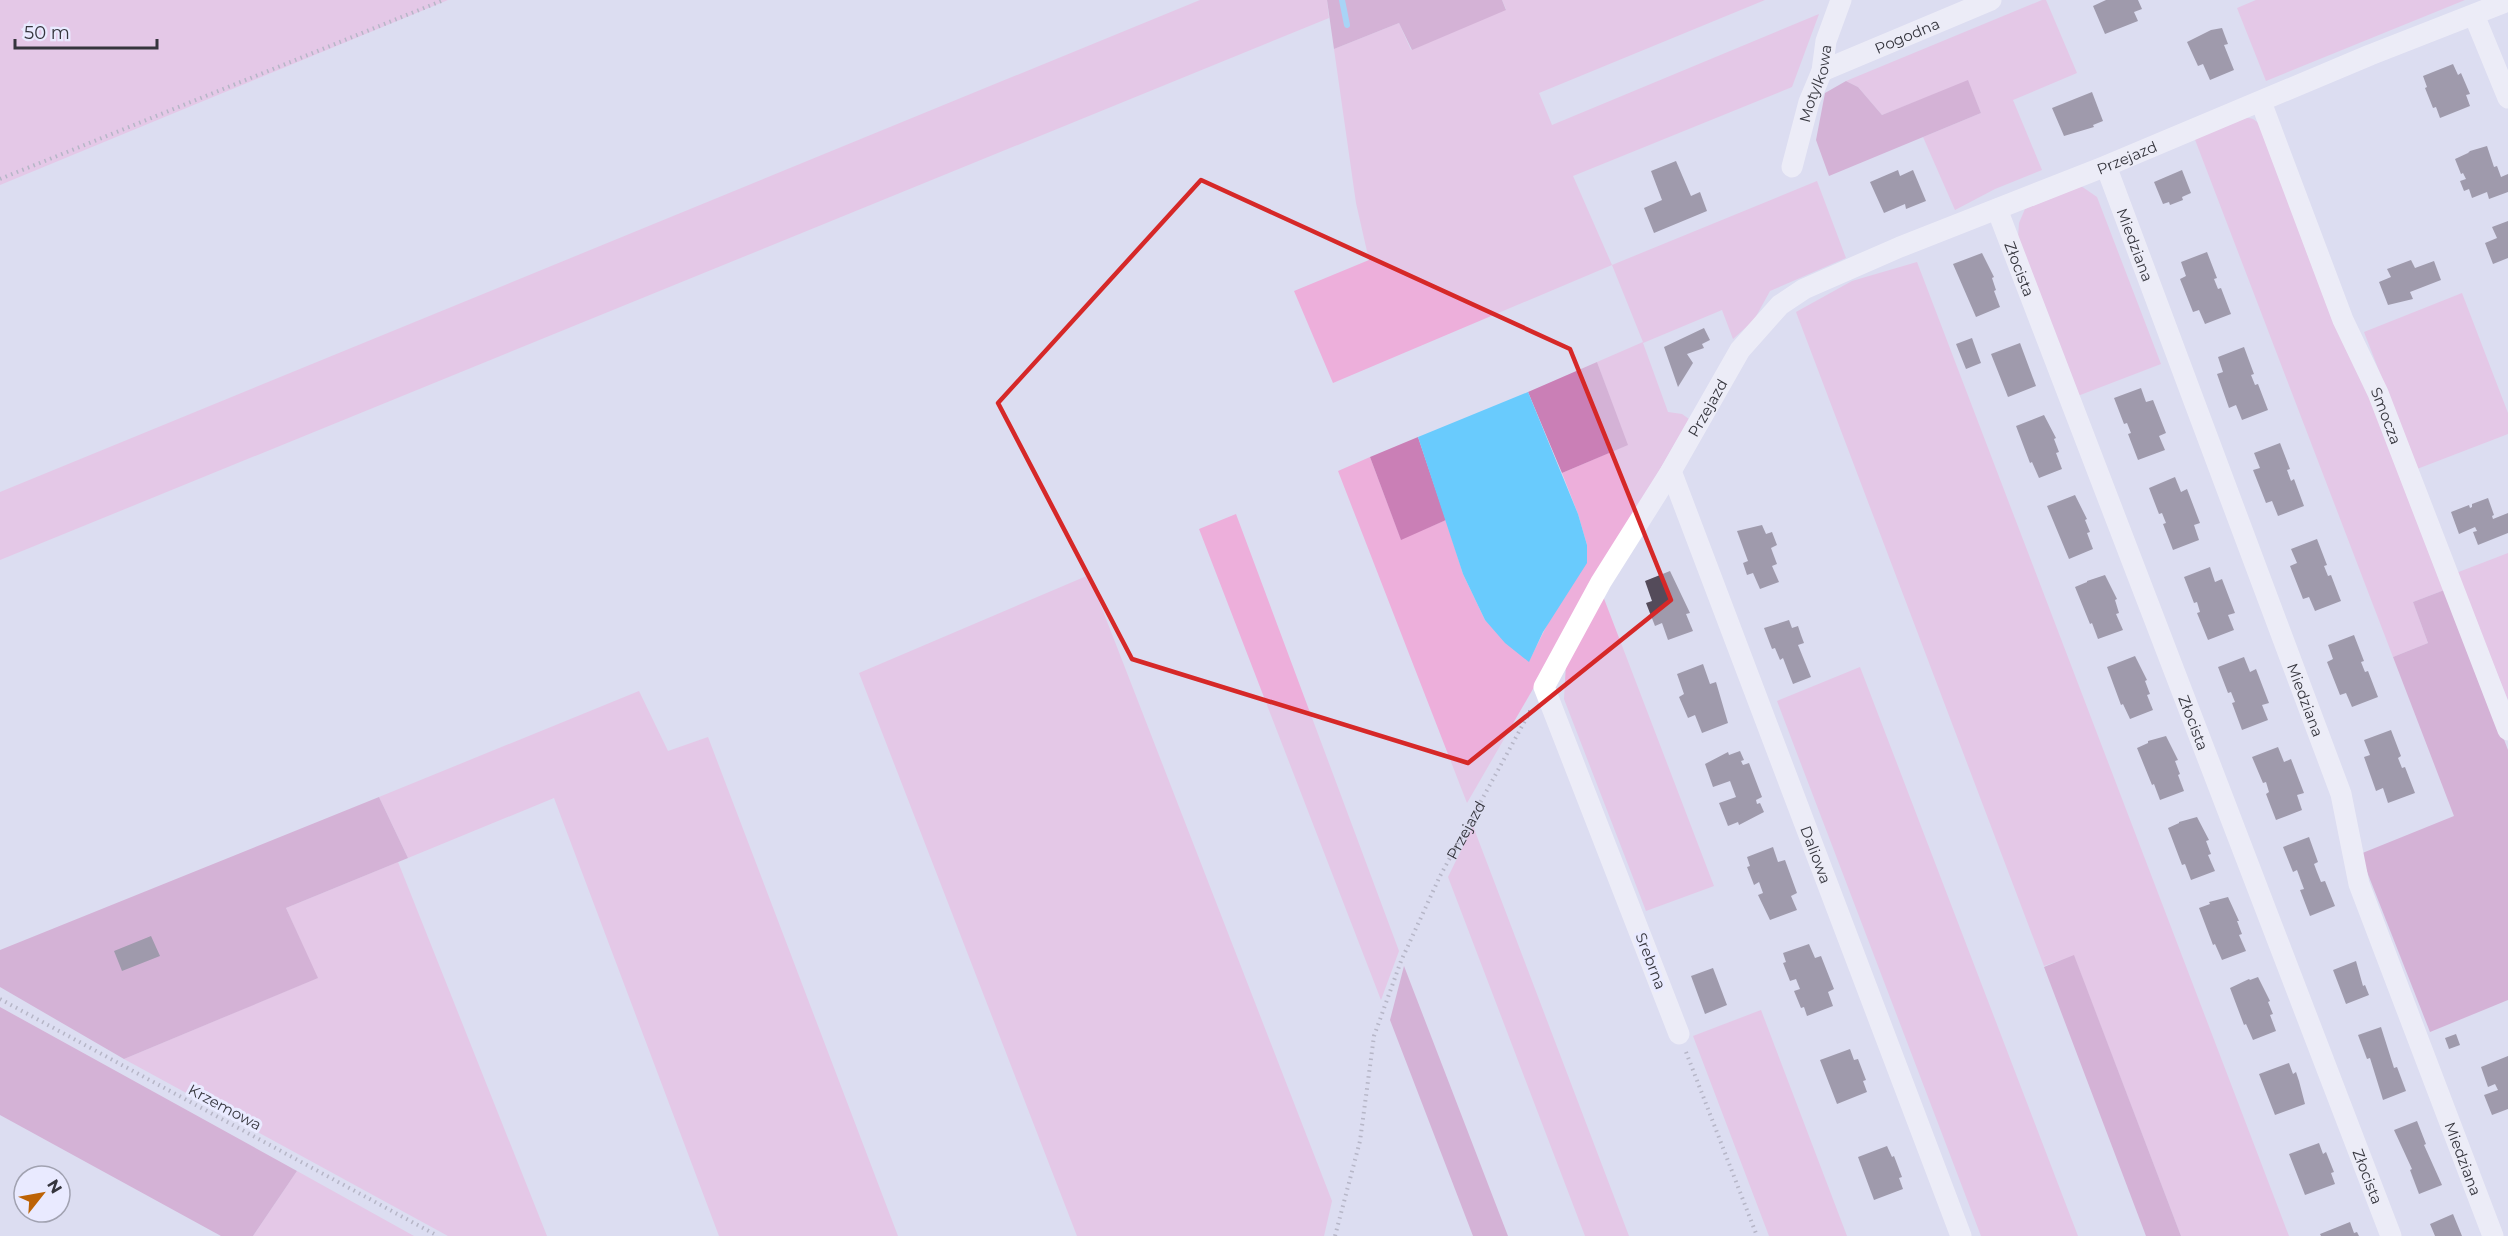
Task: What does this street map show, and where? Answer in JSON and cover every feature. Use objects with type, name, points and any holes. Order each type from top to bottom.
[{"type":"street","name":"Motylkowa","points":[[1792,166],[1809,102],[1822,71],[1826,41],[1841,0]]},
{"type":"street","name":"Pogodna","points":[[1822,71],[1991,0]]},
{"type":"street","name":"Przejazd","points":[[1544,687],[1601,582],[1671,471],[1740,350],[1780,305],[1804,289],[1900,247],[2106,166],[2370,55],[2508,1]]},
{"type":"street","points":[[2474,15],[2508,98]]},
{"type":"street","name":"Smocza","points":[[2261,102],[2343,320],[2378,393],[2508,730]]},
{"type":"street","name":"Miedziana","points":[[2106,166],[2340,794],[2359,884],[2493,1236]]},
{"type":"street","name":"Złocista","points":[[1997,209],[2391,1236]]},
{"type":"street","name":"Daliowa","points":[[1671,471],[1961,1236]]},
{"type":"street","name":"Srebrna","points":[[1544,687],[1679,1034]]},
{"type":"path","points":[[0,179],[444,0]]},
{"type":"path","name":"Przejazd","points":[[1335,1236],[1360,1141],[1374,1036],[1401,961],[1440,876],[1544,687]]},
{"type":"path","name":"Krzemowa","points":[[0,999],[438,1236]]},
{"type":"path","points":[[1679,1034],[1757,1236]]},
{"type":"highlighted area","points":[[1201,180],[1570,349],[1671,600],[1468,763],[1132,659],[998,403]]},
{"type":"shaded area","points":[[0,0],[448,0],[0,185]]},
{"type":"shaded area","points":[[1200,0],[1327,0],[1329,18],[0,560],[0,492]]},
{"type":"shaded area","points":[[1327,0],[1502,0],[1506,10],[1412,50],[1399,23],[1334,49]]},
{"type":"shaded area","points":[[1502,0],[1765,0],[1539,93],[1552,125],[1819,14],[1792,87],[1573,176],[1612,265],[1333,383],[1294,291],[1369,260],[1356,203],[1334,49],[1399,23],[1411,50],[1506,9]]},
{"type":"shaded area","points":[[2046,0],[2077,73],[2013,100],[2042,170],[1995,189],[1955,210],[1923,137],[1981,113],[1968,81],[1882,115],[1858,87],[1846,81]]},
{"type":"shaded area","points":[[2256,0],[2465,0],[2266,81],[2237,8]]},
{"type":"shaded area","points":[[1968,80],[1981,113],[1829,176],[1816,140],[1825,93],[1846,81],[1858,87],[1882,115]]},
{"type":"shaded area","points":[[2245,117],[2260,124],[2364,376],[2447,589],[2413,602],[2428,643],[2393,657],[2194,137]]},
{"type":"shaded area","points":[[1817,181],[1846,258],[1770,291],[1754,320],[1733,339],[1722,310],[1643,343],[1668,412],[1682,414],[1689,419],[1467,803],[1338,471],[1370,457],[1401,539],[1446,520],[1463,574],[1485,620],[1529,661],[1587,545],[1562,473],[1627,445],[1597,362],[1643,342],[1612,265]]},
{"type":"shaded area","points":[[2081,186],[2097,197],[2161,364],[2075,397],[2018,238],[2019,223],[2025,209]]},
{"type":"shaded area","points":[[1917,262],[2289,1236],[2181,1236],[2074,956],[2044,966],[1796,312],[1852,281]]},
{"type":"shaded area","points":[[2462,293],[2508,413],[2508,434],[2417,469],[2364,332]]},
{"type":"shaded area","points":[[1597,362],[1628,445],[1562,473],[1528,392]]},
{"type":"shaded area","points":[[1418,437],[1446,520],[1401,540],[1370,457]]},
{"type":"shaded area","points":[[1236,514],[1399,951],[1381,1000],[1199,529]]},
{"type":"shaded area","points":[[2508,553],[2508,700],[2456,573]]},
{"type":"shaded area","points":[[1089,575],[1332,1201],[1324,1236],[1077,1236],[859,673]]},
{"type":"shaded area","points":[[2447,589],[2508,750],[2508,1000],[2430,1032],[2360,854],[2454,816],[2393,657],[2428,643],[2413,602]]},
{"type":"shaded area","points":[[1603,596],[1714,886],[1646,911],[1564,699],[1566,664]]},
{"type":"shaded area","points":[[1860,667],[2078,1236],[1981,1236],[1777,701]]},
{"type":"shaded area","points":[[639,691],[668,751],[708,737],[898,1236],[719,1236],[554,798],[408,858],[379,797]]},
{"type":"shaded area","points":[[379,797],[408,858],[286,908],[318,978],[124,1059],[0,987],[0,950]]},
{"type":"shaded area","points":[[1473,826],[1629,1236],[1585,1236],[1448,877]]},
{"type":"shaded area","points":[[398,862],[547,1236],[448,1236],[124,1059],[317,978],[286,908]]},
{"type":"shaded area","points":[[2074,955],[2181,1236],[2146,1236],[2044,967]]},
{"type":"shaded area","points":[[1404,966],[1508,1236],[1473,1236],[1390,1020]]},
{"type":"shaded area","points":[[0,1007],[297,1171],[253,1236],[221,1236],[0,1115]]},
{"type":"shaded area","points":[[1761,1010],[1847,1236],[1769,1236],[1693,1036]]},
{"type":"shaded area","points":[[297,1171],[414,1236],[253,1236]]},
{"type":"water","points":[[1528,392],[1578,514],[1587,545],[1587,563],[1543,632],[1529,662],[1505,643],[1485,620],[1463,574],[1418,437]]},
{"type":"building","points":[[2106,0],[2138,0],[2142,9],[2134,12],[2138,21],[2105,34],[2093,6]]},
{"type":"building","points":[[2222,28],[2228,44],[2224,45],[2234,70],[2210,80],[2203,64],[2198,66],[2187,42],[2211,30]]},
{"type":"building","points":[[2453,64],[2458,75],[2461,73],[2470,94],[2466,95],[2470,106],[2440,118],[2436,107],[2433,108],[2423,76]]},
{"type":"building","points":[[2092,92],[2103,121],[2093,125],[2094,127],[2064,136],[2052,108]]},
{"type":"building","points":[[2487,146],[2494,167],[2497,166],[2501,177],[2508,174],[2508,192],[2489,199],[2487,192],[2472,198],[2469,189],[2464,191],[2460,181],[2466,179],[2463,173],[2461,174],[2455,159]]},
{"type":"building","points":[[1676,161],[1691,196],[1700,192],[1707,211],[1654,233],[1644,208],[1662,200],[1651,171]]},
{"type":"building","points":[[1898,170],[1900,176],[1913,170],[1926,201],[1906,209],[1905,204],[1884,213],[1870,182]]},
{"type":"building","points":[[2182,170],[2191,193],[2182,197],[2183,200],[2170,205],[2169,202],[2163,204],[2154,182]]},
{"type":"building","points":[[2508,221],[2508,258],[2493,264],[2485,243],[2497,238],[2492,227]]},
{"type":"building","points":[[2207,252],[2217,278],[2214,279],[2218,289],[2221,288],[2231,314],[2205,324],[2199,310],[2193,312],[2180,279],[2186,276],[2181,262]]},
{"type":"building","points":[[1982,253],[1994,277],[1992,278],[1996,290],[1994,291],[2000,307],[1976,317],[1953,264]]},
{"type":"building","points":[[2411,260],[2415,268],[2434,261],[2441,280],[2410,292],[2413,299],[2388,305],[2379,282],[2391,277],[2387,269]]},
{"type":"building","points":[[1704,328],[1710,340],[1702,344],[1704,348],[1687,354],[1693,363],[1678,387],[1664,347]]},
{"type":"building","points":[[1972,338],[1981,363],[1966,369],[1956,344]]},
{"type":"building","points":[[2020,343],[2036,386],[2008,397],[1991,354]]},
{"type":"building","points":[[2244,347],[2254,374],[2251,375],[2255,385],[2258,384],[2268,410],[2242,420],[2236,405],[2229,408],[2217,374],[2223,372],[2218,357]]},
{"type":"building","points":[[2141,388],[2146,402],[2153,400],[2166,433],[2159,436],[2165,450],[2138,460],[2128,434],[2131,433],[2127,423],[2124,424],[2114,398]]},
{"type":"building","points":[[2044,415],[2056,438],[2054,439],[2059,452],[2056,453],[2062,469],[2039,478],[2032,462],[2030,463],[2016,426]]},
{"type":"building","points":[[2280,443],[2290,469],[2287,470],[2291,481],[2294,479],[2304,506],[2278,516],[2272,501],[2266,503],[2253,470],[2260,468],[2254,453]]},
{"type":"building","points":[[2175,477],[2181,492],[2187,489],[2200,523],[2194,525],[2199,540],[2173,550],[2163,524],[2166,523],[2162,513],[2159,514],[2149,488]]},
{"type":"building","points":[[2075,495],[2087,519],[2085,520],[2090,532],[2087,533],[2093,549],[2069,559],[2047,506]]},
{"type":"building","points":[[2488,498],[2494,515],[2493,519],[2508,513],[2508,533],[2478,545],[2473,532],[2477,531],[2475,527],[2459,534],[2451,512],[2469,505],[2470,508],[2472,504]]},
{"type":"building","points":[[1762,525],[1766,534],[1772,532],[1777,545],[1771,548],[1777,564],[1772,566],[1779,582],[1760,589],[1753,573],[1747,575],[1743,563],[1748,561],[1737,531]]},
{"type":"building","points":[[2317,539],[2327,565],[2324,566],[2328,576],[2331,575],[2341,601],[2315,611],[2309,597],[2303,599],[2290,566],[2297,563],[2291,549]]},
{"type":"building","points":[[2210,567],[2215,582],[2222,579],[2235,613],[2228,615],[2234,630],[2208,640],[2197,613],[2200,612],[2197,602],[2194,603],[2184,577]]},
{"type":"building","points":[[1670,571],[1690,613],[1686,614],[1693,631],[1668,640],[1662,623],[1655,626],[1646,603],[1652,601],[1645,581]]},
{"type":"building","points":[[2105,575],[2117,599],[2115,600],[2119,613],[2116,614],[2123,630],[2098,639],[2075,587]]},
{"type":"building","points":[[1789,620],[1792,628],[1798,626],[1804,643],[1798,645],[1811,677],[1793,684],[1783,658],[1780,660],[1775,648],[1772,649],[1764,628]]},
{"type":"building","points":[[2354,635],[2364,661],[2361,662],[2365,672],[2368,671],[2378,697],[2352,707],[2346,693],[2340,695],[2327,662],[2333,659],[2328,645]]},
{"type":"building","points":[[2135,656],[2147,680],[2145,681],[2150,694],[2147,695],[2153,710],[2130,719],[2123,704],[2121,705],[2107,667]]},
{"type":"building","points":[[2244,657],[2250,672],[2256,669],[2269,703],[2262,705],[2268,720],[2242,730],[2232,703],[2235,702],[2231,692],[2228,693],[2218,667]]},
{"type":"building","points":[[1703,664],[1710,684],[1716,682],[1728,723],[1702,733],[1695,715],[1688,718],[1679,697],[1684,694],[1677,674]]},
{"type":"building","points":[[2391,730],[2401,756],[2398,758],[2402,768],[2405,767],[2415,793],[2388,803],[2383,788],[2376,791],[2364,757],[2370,755],[2364,740]]},
{"type":"building","points":[[2166,736],[2178,760],[2175,761],[2184,791],[2160,800],[2137,748],[2148,741]]},
{"type":"building","points":[[2278,747],[2284,762],[2291,759],[2304,793],[2297,795],[2302,810],[2276,820],[2266,794],[2269,792],[2266,782],[2263,783],[2252,757]]},
{"type":"building","points":[[1740,751],[1744,760],[1741,761],[1743,765],[1749,763],[1762,797],[1756,800],[1757,804],[1760,803],[1764,812],[1739,825],[1738,822],[1728,826],[1719,803],[1736,797],[1730,781],[1713,787],[1705,764],[1728,752],[1729,755]]},
{"type":"building","points":[[2197,817],[2209,840],[2206,841],[2211,854],[2208,855],[2215,871],[2191,880],[2185,864],[2182,865],[2168,828]]},
{"type":"building","points":[[2309,837],[2318,862],[2314,864],[2317,872],[2321,882],[2325,881],[2335,906],[2310,916],[2300,890],[2304,889],[2297,870],[2293,872],[2283,847]]},
{"type":"building","points":[[1773,847],[1778,862],[1785,860],[1797,893],[1791,896],[1797,910],[1770,920],[1758,895],[1763,893],[1759,882],[1754,885],[1747,867],[1750,866],[1747,857]]},
{"type":"building","points":[[2228,897],[2239,921],[2237,921],[2242,934],[2239,935],[2246,951],[2222,960],[2215,944],[2213,945],[2199,908],[2210,904],[2209,902]]},
{"type":"building","points":[[151,936],[160,956],[122,971],[114,951]]},
{"type":"building","points":[[1809,944],[1815,958],[1821,956],[1834,989],[1828,992],[1833,1006],[1807,1016],[1794,991],[1800,989],[1796,979],[1790,981],[1783,963],[1786,962],[1783,953]]},
{"type":"building","points":[[2356,961],[2363,986],[2365,985],[2369,995],[2346,1004],[2333,970]]},
{"type":"building","points":[[1713,968],[1727,1005],[1705,1014],[1691,976]]},
{"type":"building","points":[[2258,977],[2270,1001],[2268,1002],[2273,1014],[2270,1015],[2276,1031],[2253,1040],[2246,1024],[2244,1025],[2230,988]]},
{"type":"building","points":[[2381,1027],[2394,1068],[2397,1067],[2406,1091],[2383,1100],[2370,1058],[2367,1059],[2358,1035]]},
{"type":"building","points":[[2456,1034],[2460,1045],[2449,1049],[2445,1038]]},
{"type":"building","points":[[1850,1049],[1854,1060],[1858,1059],[1866,1080],[1863,1081],[1867,1092],[1837,1104],[1820,1060]]},
{"type":"building","points":[[2508,1056],[2508,1109],[2492,1115],[2484,1095],[2498,1090],[2495,1084],[2488,1087],[2481,1067]]},
{"type":"building","points":[[2289,1063],[2293,1074],[2296,1072],[2305,1104],[2275,1115],[2259,1074]]},
{"type":"building","points":[[2417,1121],[2426,1144],[2424,1145],[2442,1185],[2419,1194],[2410,1170],[2412,1169],[2394,1130]]},
{"type":"building","points":[[2319,1143],[2323,1154],[2326,1152],[2334,1172],[2331,1173],[2335,1184],[2305,1195],[2289,1154]]},
{"type":"building","points":[[1887,1146],[1892,1157],[1894,1156],[1902,1177],[1899,1178],[1903,1189],[1874,1200],[1858,1157]]},
{"type":"building","points":[[2453,1214],[2462,1236],[2435,1236],[2430,1224]]},
{"type":"building","points":[[2350,1222],[2354,1233],[2357,1232],[2359,1236],[2321,1236],[2320,1234]]},
{"type":"waterway","points":[[1342,0],[1347,25]]}]
